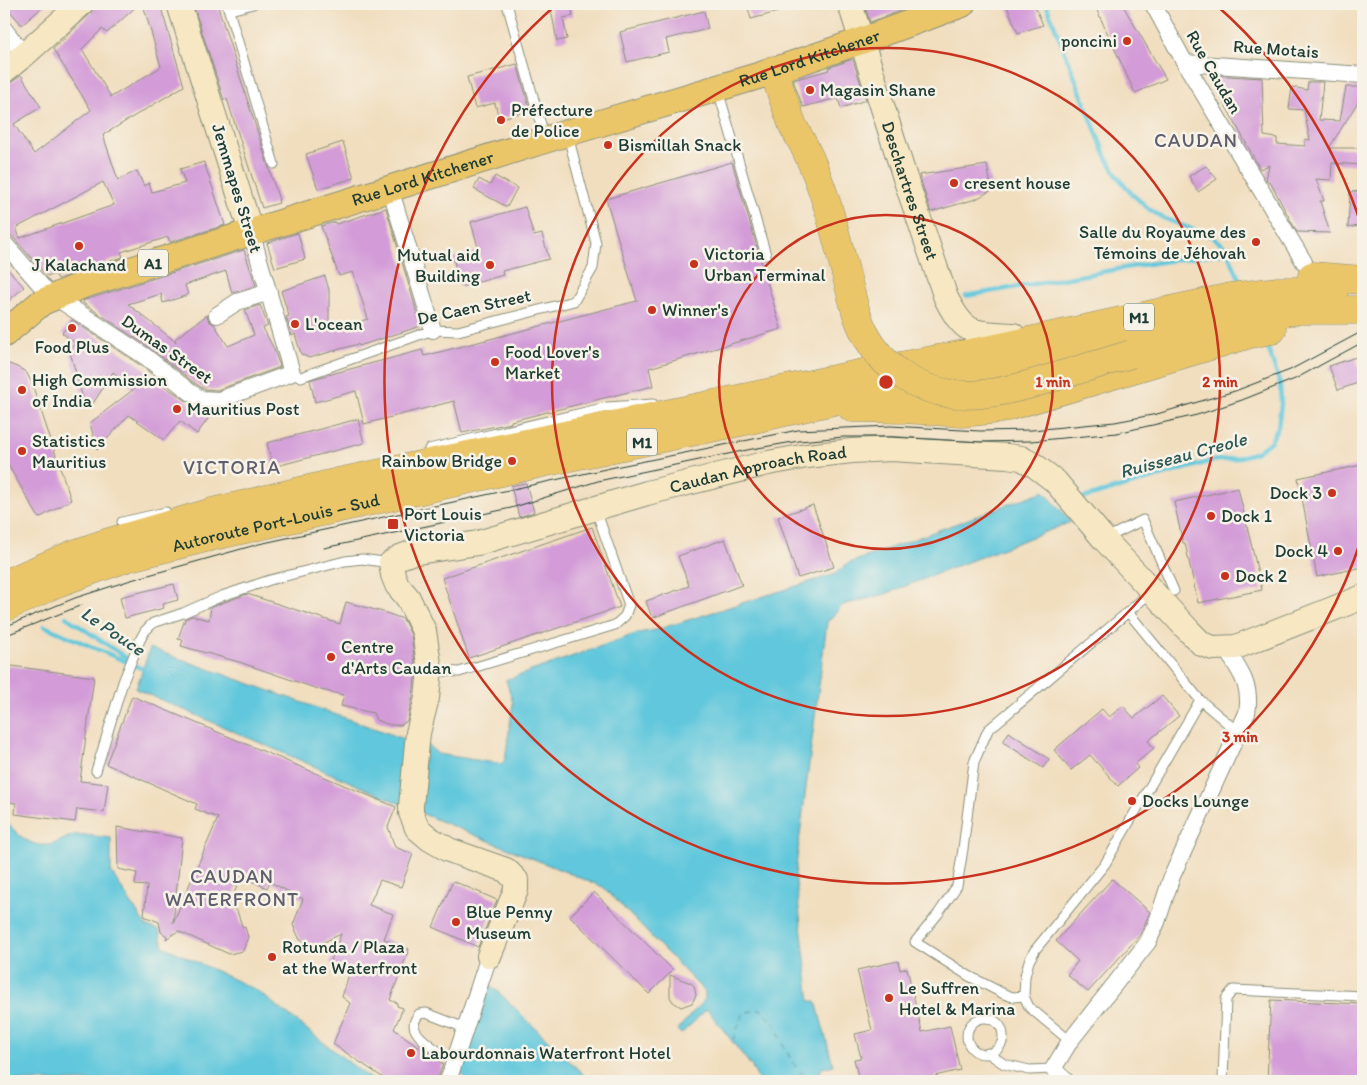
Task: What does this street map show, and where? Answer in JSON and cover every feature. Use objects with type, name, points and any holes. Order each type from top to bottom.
[{"type":"highway","points":[[773,70],[792,126],[820,180],[861,326],[868,341],[878,355],[905,378],[937,391],[970,396],[1010,390],[1200,334],[1228,312],[1264,278],[1302,276],[1363,280]]},
{"type":"highway","name":"M1","points":[[1363,294],[1325,291],[1278,291],[1231,297],[1228,312],[1363,310]]},
{"type":"highway","points":[[790,400],[868,408],[962,413],[1000,409],[1228,312]]},
{"type":"highway","points":[[790,400],[855,367],[1013,335],[1228,312],[1294,326],[1327,325],[1363,328]]},
{"type":"highway","name":"Autoroute Port-Louis – Sud","points":[[4,608],[57,583],[126,558],[214,536],[574,456],[790,400],[1058,334],[1228,312]]},
{"type":"highway","name":"Autoroute Port-Louis – Sud","points":[[4,584],[106,543],[235,507],[338,482],[790,400],[890,388],[1036,360],[1228,312]]},
{"type":"main road","name":"Rue Lord Kitchener","points":[[55,297],[83,285],[390,188],[718,88],[861,41],[962,4]]},
{"type":"main road","name":"A1","points":[[4,334],[42,302],[55,297]]},
{"type":"street","points":[[4,71],[81,4]]},
{"type":"street","name":"Jemmapes Street","points":[[179,4],[296,375]]},
{"type":"street","name":"Deschartres Street","points":[[850,4],[905,178],[946,298],[956,316],[966,328],[977,332],[1013,335]]},
{"type":"street","name":"Rue Caudan","points":[[1153,4],[1185,63],[1304,262]]},
{"type":"street","points":[[4,29],[24,55]]},
{"type":"street","name":"Rue Motais","points":[[1185,63],[1363,75]]},
{"type":"street","points":[[390,188],[433,330]]},
{"type":"street","name":"Dumas Street","points":[[4,243],[38,284],[146,357],[201,399],[220,400],[296,375]]},
{"type":"street","points":[[218,315],[237,302],[269,292]]},
{"type":"street","name":"Caudan Approach Road","points":[[454,548],[478,543],[647,493],[768,464],[807,456],[881,450],[969,453],[1020,458],[1046,473],[1104,539]]},
{"type":"street","points":[[1104,539],[1163,591],[1202,644],[1213,648],[1236,647],[1363,597]]},
{"type":"street","points":[[448,1081],[489,956],[516,890],[516,880],[506,870],[449,850],[430,839],[417,828],[411,813],[417,740],[427,698],[430,670],[426,636],[408,598],[397,585],[392,575],[401,563],[400,557],[411,553],[454,548]]},
{"type":"street","points":[[408,598],[407,582],[410,572],[417,563],[454,548]]},
{"type":"street","points":[[1066,1081],[1053,1069],[1070,1040],[1148,942],[1157,922],[1172,876],[1247,713],[1249,702],[1248,688],[1225,648]]},
{"type":"lane","points":[[253,4],[228,7],[274,164]]},
{"type":"lane","name":"De Caen Street","points":[[296,375],[433,330],[458,331],[574,301],[593,268],[596,243],[507,4]]},
{"type":"lane","points":[[718,88],[766,255]]},
{"type":"lane","points":[[758,385],[855,367]]},
{"type":"lane","points":[[422,451],[607,407],[661,404]]},
{"type":"lane","points":[[430,670],[459,672],[614,625],[625,616],[629,605],[596,507]]},
{"type":"lane","points":[[122,522],[171,511]]},
{"type":"lane","points":[[1024,996],[1014,997],[1004,994],[969,976],[915,942],[938,914],[956,886],[964,849],[974,762],[988,730],[1128,612],[1163,591],[1143,520],[1104,539]]},
{"type":"lane","points":[[96,771],[123,682],[140,640],[145,631],[154,623],[222,596],[270,580],[345,561],[362,559],[401,563]]},
{"type":"lane","points":[[1128,612],[1200,700],[1238,732]]},
{"type":"lane","points":[[1070,1040],[1029,1007],[1024,996],[1028,961],[1105,864],[1200,700]]},
{"type":"lane","points":[[1223,1081],[1226,999],[1233,990],[1363,996]]},
{"type":"lane","points":[[453,1061],[418,1035],[414,1026],[415,1020],[419,1014],[426,1013],[465,1028]]},
{"type":"lane","points":[[988,1053],[994,1051],[1001,1042],[1002,1031],[994,1021],[983,1018],[972,1023],[967,1034],[967,1039],[972,1049],[982,1054],[988,1053],[1004,1064],[1029,1070],[1053,1069]]},
{"type":"water","points":[[1044,491],[1071,522],[885,594],[843,605],[827,622],[795,874],[810,1001],[816,1001],[833,1065],[820,1069],[823,1080],[836,1077],[836,1081],[759,1081],[752,1067],[707,1009],[681,1034],[677,1030],[705,999],[705,992],[603,887],[435,819],[136,689],[150,648],[410,741],[425,743],[438,754],[501,764],[505,760],[513,703],[506,680],[638,633],[656,630],[835,574],[847,564]]},
{"type":"water","points":[[4,823],[9,824],[23,838],[40,845],[53,844],[75,835],[111,838],[111,872],[146,926],[159,930],[163,946],[256,990],[373,1081],[4,1081]]},
{"type":"water","points":[[491,985],[590,1081],[467,1081],[458,1068]]},
{"type":"building","points":[[4,4],[46,4],[22,25]]},
{"type":"building","points":[[96,4],[139,4],[107,33],[102,29],[82,49],[111,97],[161,67],[143,4],[160,4],[184,86],[103,135],[118,180],[137,171],[144,186],[149,183],[152,192],[185,183],[180,169],[204,162],[225,225],[170,242],[168,237],[121,252],[123,257],[58,279],[55,274],[46,275],[12,236],[4,233],[4,84],[12,82],[21,75],[41,107],[14,124],[34,154],[91,110],[53,49],[90,14]],"holes":[[[103,182],[114,205],[20,238],[16,228]]]},
{"type":"building","points":[[193,4],[217,4],[279,203],[262,208],[227,99],[224,100]]},
{"type":"building","points":[[550,4],[571,4],[573,16],[563,18],[567,39],[557,41]]},
{"type":"building","points":[[747,4],[793,4],[793,8],[751,19]]},
{"type":"building","points":[[864,4],[919,4],[870,22]]},
{"type":"building","points":[[1006,4],[1034,4],[1043,25],[1018,33]]},
{"type":"building","name":"poncini","points":[[1094,4],[1122,4],[1166,79],[1135,93]]},
{"type":"building","points":[[704,11],[708,29],[666,39],[669,52],[627,62],[620,32]]},
{"type":"building","points":[[853,60],[866,100],[841,108],[838,98],[803,107],[793,80],[829,70],[828,68]]},
{"type":"building","points":[[517,64],[530,110],[499,119],[495,103],[475,108],[467,77]]},
{"type":"building","points":[[1209,75],[1262,78],[1264,136],[1277,138],[1277,144],[1305,146],[1305,139],[1310,140],[1304,110],[1289,109],[1292,87],[1307,90],[1308,82],[1323,82],[1319,120],[1340,121],[1346,87],[1363,87],[1363,94],[1329,148],[1362,148],[1363,165],[1332,163],[1331,180],[1316,179],[1324,201],[1320,201],[1330,233],[1297,232],[1270,182],[1266,180],[1269,165],[1260,169]]},
{"type":"building","points":[[343,142],[354,178],[318,189],[306,154]]},
{"type":"building","points":[[732,162],[781,329],[649,368],[653,386],[511,421],[511,423],[462,433],[454,401],[364,424],[356,391],[315,402],[310,380],[316,378],[422,350],[424,356],[637,301],[606,199]]},
{"type":"building","name":"cresent house","points":[[987,165],[992,190],[976,199],[931,212],[919,175]]},
{"type":"building","points":[[1206,166],[1217,179],[1198,192],[1189,176]]},
{"type":"building","points":[[495,176],[517,188],[507,207],[474,189],[479,179],[490,185]]},
{"type":"building","points":[[1363,191],[1363,225],[1348,228],[1350,192]]},
{"type":"building","points":[[525,207],[534,236],[542,234],[549,259],[502,271],[503,275],[461,287],[453,258],[479,251],[471,222]]},
{"type":"building","points":[[386,208],[421,326],[359,346],[358,344],[309,358],[301,354],[295,334],[292,336],[286,317],[289,316],[281,291],[325,276],[329,290],[329,330],[368,319],[353,272],[339,276],[321,226],[335,222],[336,224]]},
{"type":"building","points":[[298,233],[305,259],[275,268],[267,243]]},
{"type":"building","points":[[244,250],[256,286],[232,293],[226,271],[185,285],[188,295],[163,303],[161,294],[128,304],[176,342],[175,339],[207,315],[209,321],[214,324],[228,346],[254,335],[245,310],[260,305],[268,326],[263,328],[274,349],[280,367],[217,390],[204,389],[196,384],[152,349],[83,303],[83,301],[88,299]]},
{"type":"building","points":[[4,265],[24,287],[4,305]]},
{"type":"building","points":[[72,320],[140,365],[161,381],[155,380],[210,416],[197,434],[180,421],[164,440],[129,415],[97,450],[90,423],[134,389],[113,372],[92,405],[84,402],[70,352],[75,343],[62,333]]},
{"type":"building","points":[[1356,357],[1363,381],[1338,390],[1329,366]]},
{"type":"building","points":[[4,362],[26,372],[31,381],[71,500],[39,518],[4,458]]},
{"type":"building","points":[[358,419],[364,443],[273,467],[267,443]]},
{"type":"building","points":[[1362,465],[1363,567],[1317,577],[1298,478]]},
{"type":"building","points":[[526,483],[534,512],[519,517],[511,486]]},
{"type":"building","points":[[1238,488],[1262,590],[1198,603],[1174,502]]},
{"type":"building","points":[[813,505],[834,567],[798,578],[778,517]]},
{"type":"building","points":[[592,527],[620,607],[469,658],[442,578]]},
{"type":"building","points":[[725,539],[742,585],[652,618],[646,601],[689,586],[678,556]]},
{"type":"building","points":[[174,584],[178,600],[163,604],[164,608],[125,618],[120,597]]},
{"type":"building","name":"Centre d'Arts Caudan","points":[[247,594],[340,624],[346,602],[403,619],[411,635],[416,670],[413,696],[407,721],[401,725],[390,725],[376,720],[373,713],[341,706],[344,695],[321,690],[239,662],[181,646],[183,640],[178,639],[185,619],[192,616],[209,620],[211,607]]},
{"type":"building","points":[[4,665],[94,677],[80,781],[108,784],[104,812],[77,809],[75,822],[15,814],[16,803],[4,802]]},
{"type":"building","points":[[132,696],[396,807],[388,827],[395,847],[413,854],[401,887],[380,880],[369,905],[393,914],[384,939],[409,949],[390,1000],[403,1008],[394,1029],[443,1064],[437,1081],[388,1081],[333,1044],[350,1003],[342,997],[349,974],[335,969],[330,962],[341,934],[315,946],[300,940],[293,925],[303,899],[270,882],[267,888],[241,876],[229,906],[237,911],[248,937],[243,951],[229,954],[178,931],[166,939],[167,936],[161,932],[159,922],[144,916],[147,886],[135,885],[137,873],[118,869],[117,827],[182,838],[173,923],[218,818],[195,809],[197,804],[106,764]]},
{"type":"building","points":[[1162,696],[1179,716],[1148,741],[1154,748],[1135,764],[1138,768],[1118,786],[1090,755],[1071,770],[1054,750],[1102,709],[1109,717],[1123,706],[1134,718]]},
{"type":"building","points":[[1009,732],[1049,759],[1043,768],[1003,742]]},
{"type":"building","points":[[1112,879],[1150,912],[1140,935],[1088,992],[1067,975],[1078,961],[1056,941]]},
{"type":"building","points":[[453,881],[497,900],[478,947],[433,927]]},
{"type":"building","points":[[594,892],[673,970],[649,994],[570,916]]},
{"type":"building","name":"Le Suffren Hotel & Marina","points":[[898,961],[900,970],[907,968],[922,1032],[950,1026],[960,1070],[935,1076],[936,1081],[859,1081],[854,1059],[861,1058],[855,1034],[872,1030],[857,970]]},
{"type":"building","points":[[670,975],[694,986],[696,995],[692,1003],[681,1007],[673,1002],[670,997]]},
{"type":"building","points":[[1271,1000],[1363,1004],[1363,1081],[1267,1081]]},
{"type":"waterway","name":"Ruisseau Creole","points":[[1046,4],[1104,152],[1117,176],[1132,194],[1149,209],[1163,218],[1212,237],[1221,243],[1228,252],[1242,286]]},
{"type":"waterway","points":[[966,296],[1147,264],[1228,252]]},
{"type":"waterway","name":"Ruisseau Creole","points":[[1080,499],[1212,461],[1237,458],[1257,452],[1271,441],[1278,427],[1281,404],[1280,384],[1265,339]]},
{"type":"waterway","name":"Le Pouce","points":[[66,617],[131,661]]},
{"type":"waterway","points":[[44,626],[143,669]]},
{"type":"ferry route","points":[[733,1040],[743,1013],[761,1009],[775,1024],[785,1049],[798,1070],[808,1077],[823,1074]]},
{"type":"tram line","points":[[4,627],[75,598],[131,580],[259,544],[615,467],[798,430],[891,426],[980,431],[1032,430],[1115,422],[1157,414],[1235,391],[1290,370],[1363,331]]},
{"type":"tram line","points":[[324,548],[511,508],[598,481],[799,441],[844,437],[891,437],[981,442],[1031,441],[1117,433],[1197,415],[1242,400],[1295,379],[1363,342]]},
{"type":"tram line","points":[[4,636],[82,605]]},
{"type":"place","name":"poncini","points":[[1127,41]]},
{"type":"place","name":"Magasin Shane","points":[[810,90]]},
{"type":"place","name":"Préfecture de Police","points":[[501,120]]},
{"type":"place","name":"Bismillah Snack","points":[[608,145]]},
{"type":"place","name":"cresent house","points":[[954,183]]},
{"type":"place","name":"Salle du Royaume des Témoins de Jéhovah","points":[[1256,242]]},
{"type":"place","name":"J Kalachand","points":[[79,246]]},
{"type":"place","name":"Victoria Urban Terminal","points":[[694,264]]},
{"type":"place","name":"Mutual aid Building","points":[[490,265]]},
{"type":"place","name":"Winner's","points":[[652,310]]},
{"type":"place","name":"L'ocean","points":[[295,324]]},
{"type":"place","name":"Food Plus","points":[[72,328]]},
{"type":"place","name":"Food Lover's Market","points":[[495,362]]},
{"type":"place","name":"High Commission of India","points":[[22,390]]},
{"type":"place","name":"Mauritius Post","points":[[177,409]]},
{"type":"place","name":"Statistics Mauritius","points":[[22,451]]},
{"type":"place","name":"Rainbow Bridge","points":[[512,461]]},
{"type":"place","name":"Dock 3","points":[[1332,493]]},
{"type":"place","name":"Dock 1","points":[[1211,516]]},
{"type":"place","name":"Port Louis Victoria","points":[[393,524]]},
{"type":"place","name":"Dock 4","points":[[1338,551]]},
{"type":"place","name":"Dock 2","points":[[1225,576]]},
{"type":"place","name":"Centre d'Arts Caudan","points":[[331,657]]},
{"type":"place","name":"Docks Lounge","points":[[1132,801]]},
{"type":"place","name":"Blue Penny Museum","points":[[456,922]]},
{"type":"place","name":"Rotunda / Plaza at the Waterfront","points":[[272,957]]},
{"type":"place","name":"Le Suffren Hotel & Marina","points":[[889,998]]},
{"type":"place","name":"Labourdonnais Waterfront Hotel","points":[[411,1053]]},
{"type":"district","name":"CAUDAN","points":[[1196,140]]},
{"type":"district","name":"VICTORIA","points":[[232,467]]},
{"type":"district","name":"CAUDAN WATERFRONT","points":[[232,888]]}]
